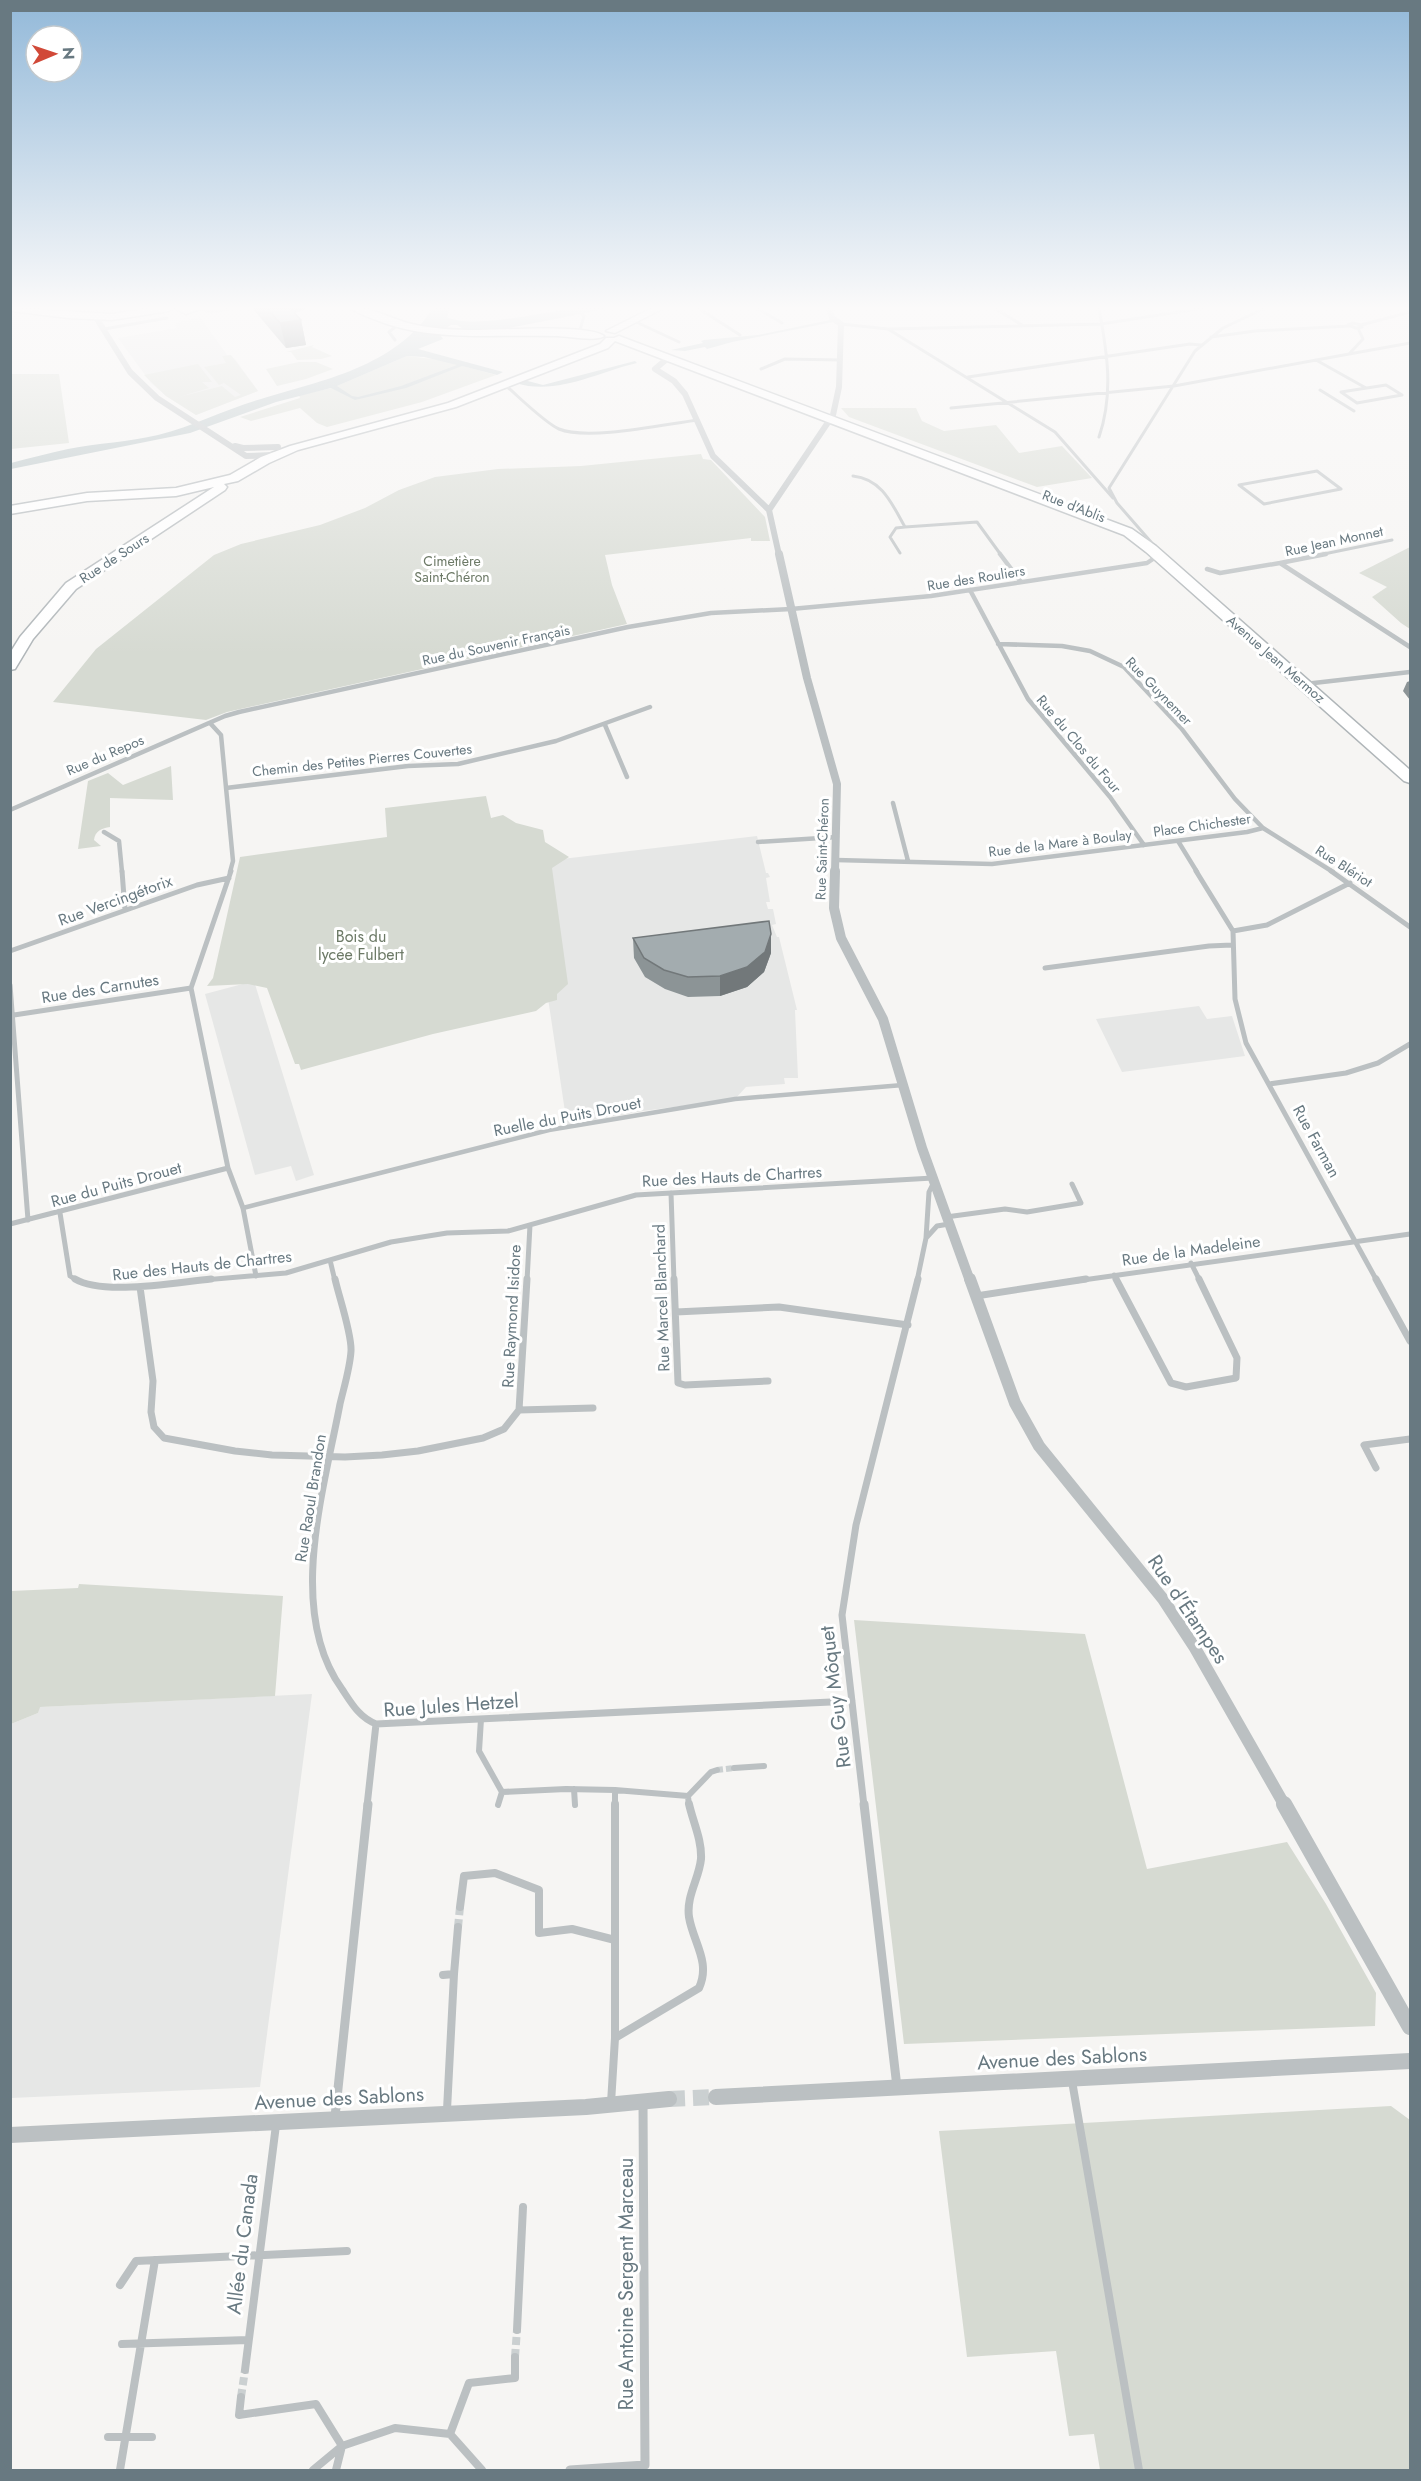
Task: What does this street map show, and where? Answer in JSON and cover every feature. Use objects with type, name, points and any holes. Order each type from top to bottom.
[{"type":"main road","points":[[10,510],[87,497],[196,488],[228,477],[251,460],[370,424]]},
{"type":"main road","points":[[276,451],[380,424]]},
{"type":"main road","name":"Rue d'Ablis","points":[[848,424],[1130,527],[1147,544]]},
{"type":"main road","name":"Rue d'Ablis","points":[[848,424],[1130,527]]},
{"type":"main road","points":[[154,493],[228,477]]},
{"type":"main road","name":"Rue de Sours","points":[[10,666],[27,637],[71,586],[175,519],[210,494],[228,477]]},
{"type":"main road","points":[[196,488],[210,494]]},
{"type":"main road","name":"Avenue Jean Mermoz","points":[[1147,544],[1410,766]]},
{"type":"main road","name":"Avenue Jean Mermoz","points":[[1310,683],[1410,778]]},
{"type":"street","points":[[197,424],[234,446],[251,460]]},
{"type":"street","points":[[552,424],[558,429],[578,433],[663,424]]},
{"type":"street","points":[[699,424],[706,445],[713,456],[769,510],[828,424]]},
{"type":"street","points":[[1042,424],[1055,432],[1113,498],[1130,527]]},
{"type":"street","points":[[1099,437],[1102,424]]},
{"type":"street","points":[[1113,498],[1110,488],[1115,476],[1149,424]]},
{"type":"street","points":[[234,446],[276,451]]},
{"type":"street","points":[[243,448],[251,460]]},
{"type":"street","points":[[1317,471],[1322,474],[1341,489],[1264,504],[1239,485],[1317,471]]},
{"type":"street","points":[[853,476],[866,476],[879,484],[905,527]]},
{"type":"street","name":"Rue Saint-Chéron","points":[[769,510],[807,678],[837,784],[834,908],[836,922],[841,938],[883,1019],[934,1180]]},
{"type":"street","points":[[900,553],[890,537],[896,528],[977,522],[1020,582]]},
{"type":"street","name":"Rue Jean Monnet","points":[[1207,569],[1220,573],[1392,540]]},
{"type":"street","name":"Rue des Rouliers","points":[[791,609],[931,596],[1147,563],[1153,559],[1147,544]]},
{"type":"street","name":"Rue Jean Monnet","points":[[1280,563],[1410,647]]},
{"type":"street","name":"Rue du Clos du Four","points":[[969,590],[1028,699],[1110,796],[1144,845]]},
{"type":"street","name":"Rue du Souvenir Français","points":[[210,723],[239,712],[628,627],[711,613],[791,609]]},
{"type":"street","name":"Rue Guynemer","points":[[998,644],[1062,646],[1090,651],[1124,667],[1182,728],[1235,799],[1263,828]]},
{"type":"street","points":[[1310,683],[1410,672]]},
{"type":"street","name":"Chemin des Petites Pierres Couvertes","points":[[226,788],[408,766],[458,764],[556,741],[650,707]]},
{"type":"street","points":[[210,723],[221,735],[233,861],[230,878],[191,988],[228,1168],[243,1208],[256,1276]]},
{"type":"street","name":"Rue du Repos","points":[[10,810],[210,723]]},
{"type":"street","points":[[604,725],[627,777]]},
{"type":"street","points":[[893,803],[908,861]]},
{"type":"street","name":"Place Chichester","points":[[1144,845],[1263,828]]},
{"type":"street","name":"Rue Blériot","points":[[1263,828],[1350,883],[1410,927]]},
{"type":"street","points":[[104,832],[119,841],[126,910]]},
{"type":"street","points":[[758,842],[837,837]]},
{"type":"street","points":[[1178,841],[1233,931],[1267,925],[1350,883]]},
{"type":"street","name":"Rue de la Mare à Boulay","points":[[836,860],[992,864],[1144,845]]},
{"type":"street","name":"Rue Vercingétorix","points":[[10,951],[197,885],[230,878]]},
{"type":"street","name":"Rue Farman","points":[[1233,931],[1235,999],[1246,1043],[1410,1341]]},
{"type":"street","points":[[1045,968],[1209,946],[1232,945]]},
{"type":"street","points":[[10,985],[28,1220]]},
{"type":"street","name":"Rue des Carnutes","points":[[14,1015],[191,988]]},
{"type":"street","points":[[1269,1084],[1346,1073],[1378,1063],[1410,1044]]},
{"type":"street","name":"Ruelle du Puits Drouet","points":[[243,1208],[549,1130],[735,1099],[903,1085]]},
{"type":"street","name":"Rue du Puits Drouet","points":[[10,1224],[228,1168]]},
{"type":"street","name":"Rue des Hauts de Chartres","points":[[60,1213],[70,1276],[85,1285],[104,1288],[140,1287],[286,1273],[391,1242],[447,1233],[507,1231],[636,1195],[934,1180]]},
{"type":"street","name":"Rue d'Étampes","points":[[934,1180],[1015,1403],[1039,1446],[1163,1599],[1195,1648],[1410,2027]]},
{"type":"street","name":"Rue Guy Môquet","points":[[897,2088],[842,1615],[856,1525],[908,1324],[926,1238],[929,1192],[934,1180]]},
{"type":"street","points":[[926,1238],[937,1226],[947,1220],[1005,1209],[1027,1212],[1082,1203],[1072,1184]]},
{"type":"street","name":"Rue Marcel Blanchard","points":[[671,1193],[678,1383],[685,1385],[768,1381]]},
{"type":"street","name":"Rue Raymond Isidore","points":[[140,1287],[153,1381],[150,1412],[154,1427],[164,1438],[270,1454],[328,1457],[373,1457],[432,1450],[478,1440],[508,1426],[519,1410],[530,1225]]},
{"type":"street","name":"Rue de la Madeleine","points":[[976,1296],[1191,1263],[1410,1234]]},
{"type":"street","name":"Rue Raoul Brandon","points":[[330,1260],[351,1349],[328,1457],[317,1525],[313,1568],[314,1607],[320,1643],[334,1679],[362,1718],[375,1724]]},
{"type":"street","points":[[1114,1275],[1171,1383],[1186,1387],[1236,1378],[1237,1358],[1191,1263]]},
{"type":"street","points":[[676,1312],[779,1307],[908,1324]]},
{"type":"street","name":"Rue Raymond Isidore","points":[[519,1410],[593,1408]]},
{"type":"street","points":[[1376,1468],[1364,1445],[1410,1439]]},
{"type":"street","name":"Rue Jules Hetzel","points":[[335,2120],[375,1724],[852,1701]]},
{"type":"street","points":[[481,1719],[479,1751],[502,1792],[498,1805]]},
{"type":"street","points":[[734,1768],[764,1766]]},
{"type":"street","points":[[615,2038],[699,1988],[705,1979],[704,1967],[688,1909],[701,1855],[689,1810],[688,1796],[711,1772],[717,1770]]},
{"type":"street","points":[[502,1792],[574,1789],[688,1796]]},
{"type":"street","points":[[574,1789],[575,1805]]},
{"type":"street","points":[[611,2105],[615,2038],[615,1790]]},
{"type":"street","points":[[460,1907],[464,1876],[495,1874],[539,1890],[539,1933],[572,1929],[615,1940]]},
{"type":"street","points":[[447,2112],[458,1927]]},
{"type":"street","points":[[443,1975],[454,1974]]},
{"type":"street","name":"Avenue des Sablons","points":[[716,2097],[1410,2061]]},
{"type":"street","points":[[1072,2079],[1138,2470]]},
{"type":"street","name":"Avenue des Sablons","points":[[10,2135],[611,2105],[669,2099]]},
{"type":"street","name":"Rue Antoine Sergent Marceau","points":[[570,2470],[645,2465],[643,2103]]},
{"type":"street","name":"Allée du Canada","points":[[245,2370],[276,2123]]},
{"type":"street","points":[[516,2330],[523,2206]]},
{"type":"street","points":[[120,2285],[136,2261],[347,2251]]},
{"type":"street","points":[[120,2470],[155,2260]]},
{"type":"street","points":[[122,2344],[248,2340]]},
{"type":"street","points":[[450,2434],[469,2383],[515,2378],[515,2357]]},
{"type":"street","points":[[241,2397],[239,2415],[316,2404],[342,2446],[336,2470]]},
{"type":"street","points":[[312,2470],[342,2446],[395,2428],[450,2434],[482,2470]]},
{"type":"street","points":[[108,2437],[152,2437]]},
{"type":"shaded area","points":[[192,424],[216,424],[190,433],[11,469],[11,463],[54,452],[171,431]]},
{"type":"shaded area","points":[[757,836],[766,873],[770,877],[766,878],[770,902],[766,902],[768,909],[773,909],[776,924],[772,925],[779,937],[797,1010],[795,1010],[798,1078],[784,1078],[785,1084],[746,1087],[735,1099],[643,1111],[567,1125],[533,898],[545,861]]},
{"type":"shaded area","points":[[254,981],[314,1175],[296,1181],[291,1166],[255,1175],[205,994]]},
{"type":"shaded area","points":[[1199,1006],[1207,1019],[1232,1016],[1245,1056],[1122,1072],[1096,1019]]},
{"type":"shaded area","points":[[312,1694],[260,2087],[11,2098],[11,1724],[38,1713],[39,1707]]},
{"type":"green space","points":[[11,424],[66,424],[69,443],[11,449]]},
{"type":"green space","points":[[319,424],[339,424],[327,427]]},
{"type":"green space","points":[[867,424],[928,424],[944,431],[996,425],[1019,453],[1062,446],[1092,478],[1037,487]]},
{"type":"green space","name":"Cimetière Saint-Chéron","points":[[701,454],[703,459],[711,460],[765,517],[770,541],[751,541],[751,538],[605,555],[612,585],[627,624],[227,712],[206,720],[53,702],[96,649],[214,555],[241,544],[320,525],[365,508],[399,490],[435,477],[498,469],[581,466]]},
{"type":"green space","points":[[1410,547],[1410,629],[1372,597],[1387,587],[1359,573]]},
{"type":"green space","points":[[171,766],[173,800],[110,798],[110,827],[99,831],[94,840],[101,846],[78,849],[88,781],[108,773],[123,785]]},
{"type":"green space","name":"Bois du lycée Fulbert","points":[[486,796],[491,818],[503,815],[516,823],[543,830],[545,842],[569,857],[552,868],[568,984],[557,994],[557,1000],[546,1003],[536,1011],[433,1034],[301,1070],[299,1064],[295,1064],[267,988],[248,984],[207,986],[213,978],[240,857],[387,837],[385,808]]},
{"type":"green space","points":[[79,1584],[283,1596],[275,1696],[40,1707],[38,1713],[11,1724],[11,1591],[78,1588]]},
{"type":"green space","points":[[854,1620],[1085,1634],[1147,1869],[1287,1842],[1326,1904],[1376,1993],[1375,2026],[904,2044]]},
{"type":"green space","points":[[1391,2106],[1410,2120],[1410,2470],[1100,2470],[1094,2434],[1069,2436],[1056,2351],[967,2357],[939,2131]]},
{"type":"building","points":[[769,921],[771,934],[765,952],[747,967],[720,976],[688,977],[664,970],[644,958],[633,938]]},
{"type":"tunnel","points":[[717,1770],[734,1768]]},
{"type":"tunnel","points":[[458,1927],[460,1907]]},
{"type":"tunnel","points":[[669,2099],[716,2097]]},
{"type":"tunnel","points":[[515,2357],[517,2330]]},
{"type":"tunnel","points":[[241,2397],[245,2370]]}]
